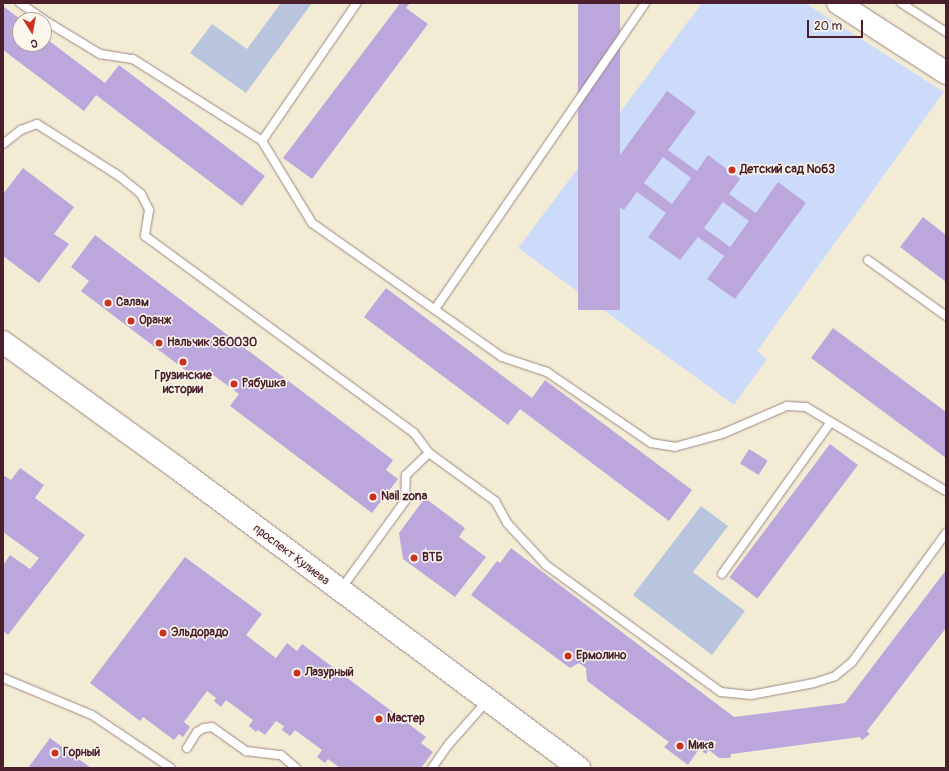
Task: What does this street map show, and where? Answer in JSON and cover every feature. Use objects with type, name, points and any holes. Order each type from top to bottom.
[{"type":"main road","points":[[838,3],[946,73]]},
{"type":"main road","name":"проспект Кулиева","points":[[3,342],[177,468],[487,701],[579,768]]},
{"type":"lane","points":[[20,3],[33,12]]},
{"type":"lane","points":[[262,141],[357,3]]},
{"type":"lane","points":[[435,309],[645,3]]},
{"type":"lane","points":[[901,3],[946,32]]},
{"type":"lane","points":[[52,25],[100,54],[133,59],[262,141],[312,223],[502,358],[547,372],[651,443],[675,447],[722,434],[787,406],[806,407],[830,423],[946,491]]},
{"type":"lane","points":[[3,144],[21,130],[37,124],[119,176],[141,194],[149,210],[145,236],[414,433],[429,453],[495,501],[507,523],[546,565],[721,692],[751,695],[814,683],[835,676],[852,662],[946,533]]},
{"type":"lane","points":[[868,260],[946,316]]},
{"type":"lane","points":[[722,574],[830,423]]},
{"type":"lane","points":[[340,591],[405,501],[406,475],[429,453]]},
{"type":"lane","points":[[3,678],[92,715],[171,768]]},
{"type":"lane","points":[[432,768],[449,744],[487,701]]},
{"type":"lane","points":[[187,748],[197,732],[212,727],[246,751],[281,755],[296,768]]},
{"type":"shaded area","points":[[281,3],[312,3],[246,93],[190,53],[212,24],[247,49]]},
{"type":"shaded area","name":"Детский сад №63","points":[[702,3],[805,3],[944,92],[757,351],[767,359],[734,405],[518,248]]},
{"type":"shaded area","points":[[701,506],[728,526],[693,572],[745,611],[712,655],[633,595]]},
{"type":"building","points":[[396,3],[410,3],[406,8],[428,24],[312,179],[283,158],[399,5]]},
{"type":"building","points":[[578,3],[620,3],[620,310],[578,310]]},
{"type":"building","points":[[3,6],[12,13],[12,52],[52,52],[52,43],[105,83],[119,65],[265,176],[242,206],[96,95],[84,111],[3,50]]},
{"type":"building","points":[[667,91],[696,112],[668,150],[697,171],[708,155],[740,179],[729,194],[756,213],[778,182],[806,203],[735,299],[707,279],[724,256],[698,237],[680,260],[648,237],[666,213],[637,192],[624,210],[595,189]],"holes":[[[663,157],[691,178],[672,204],[644,183]],[[723,202],[749,221],[730,247],[704,228]]]},
{"type":"building","points":[[23,168],[74,207],[54,234],[69,244],[39,283],[3,256],[3,194]]},
{"type":"building","points":[[923,217],[946,235],[946,282],[900,247]]},
{"type":"building","points":[[95,235],[393,460],[386,470],[398,479],[372,513],[230,406],[239,394],[205,369],[197,379],[81,291],[89,281],[71,267]]},
{"type":"building","points":[[386,288],[532,398],[545,380],[692,490],[669,521],[520,409],[508,425],[364,317]]},
{"type":"building","points":[[833,328],[946,412],[946,458],[811,358]]},
{"type":"building","points":[[830,444],[858,465],[757,598],[729,577]]},
{"type":"building","points":[[749,449],[768,461],[759,475],[740,463]]},
{"type":"building","points":[[20,468],[44,485],[35,498],[85,535],[8,635],[3,631],[3,565],[10,555],[30,569],[39,558],[3,532],[3,475],[11,480]]},
{"type":"building","points":[[425,498],[465,528],[459,537],[486,557],[455,597],[403,559],[399,533]]},
{"type":"building","points":[[511,548],[734,717],[845,703],[946,570],[946,628],[867,731],[870,734],[862,740],[860,737],[731,754],[730,758],[719,758],[709,750],[706,754],[699,749],[688,765],[664,747],[669,742],[587,681],[586,668],[579,663],[570,668],[471,595],[497,561],[500,563]]},
{"type":"building","points":[[185,557],[262,614],[246,635],[276,658],[287,643],[297,651],[302,644],[426,737],[421,743],[433,752],[421,768],[340,768],[328,759],[325,763],[317,757],[322,750],[295,730],[290,736],[282,730],[284,726],[276,721],[265,735],[258,730],[256,732],[249,726],[253,720],[226,700],[221,707],[214,701],[216,698],[207,691],[184,722],[190,727],[183,737],[179,734],[174,740],[143,717],[140,721],[90,683]]},
{"type":"building","name":"Горный","points":[[50,738],[91,768],[28,768]]},
{"type":"place","name":"Детский сад №63","points":[[732,170]]},
{"type":"place","name":"Салам","points":[[108,303]]},
{"type":"place","name":"Оранж","points":[[131,321]]},
{"type":"place","name":"Нальчик 360030","points":[[159,343]]},
{"type":"place","name":"Грузинские истории","points":[[183,362]]},
{"type":"place","name":"Рябушка","points":[[234,384]]},
{"type":"place","name":"Nail zona","points":[[373,497]]},
{"type":"place","name":"ВТБ","points":[[414,558]]},
{"type":"place","name":"Эльдорадо","points":[[163,633]]},
{"type":"place","name":"Ермолино","points":[[568,656]]},
{"type":"place","name":"Лазурный","points":[[297,673]]},
{"type":"place","name":"Мастер","points":[[379,719]]},
{"type":"place","name":"Мика","points":[[680,746]]},
{"type":"place","name":"Горный","points":[[55,753]]}]
